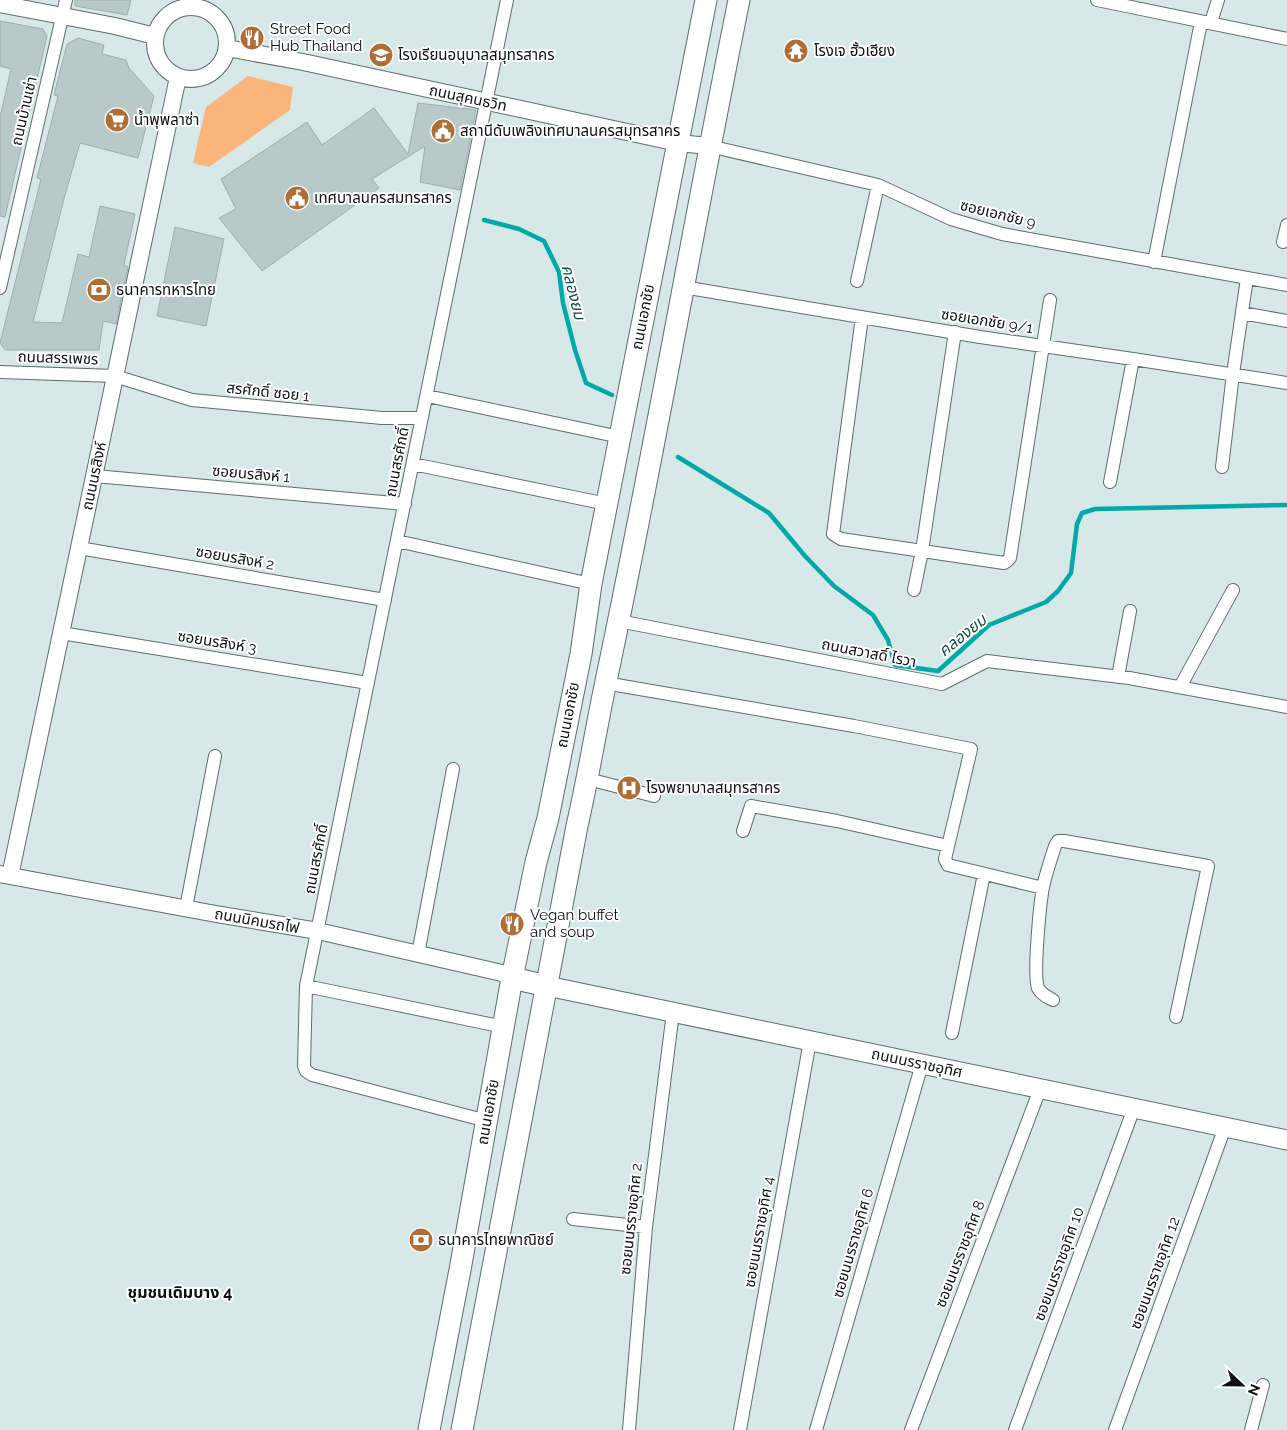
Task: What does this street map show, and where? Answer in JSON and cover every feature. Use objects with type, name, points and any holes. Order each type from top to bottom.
[{"type":"main road","name":"ถนนเอกชัย","points":[[429,1430],[512,978],[536,862],[548,818],[581,654],[591,584],[706,0]]},
{"type":"main road","name":"ถนนเอกชัย","points":[[462,1430],[548,986],[576,826],[588,779],[709,146],[739,0]]},
{"type":"main road","points":[[512,978],[548,986]]},
{"type":"main road","name":"ถนนนรราชอุทิศ","points":[[548,986],[1287,1140]]},
{"type":"street","name":"ถนนบ้านเช่า","points":[[0,288],[66,0]]},
{"type":"street","name":"ถนนสรศักดิ์","points":[[487,1121],[309,1073],[304,1066],[306,986],[507,0]]},
{"type":"street","points":[[1097,0],[1287,39]]},
{"type":"street","points":[[1154,262],[1206,22],[1218,0]]},
{"type":"street","points":[[0,4],[114,26],[155,36]]},
{"type":"street","points":[[201,4],[222,23],[227,39],[227,48],[224,58],[210,74],[189,80],[178,77],[164,68],[156,53],[155,36],[163,19],[170,12],[201,4]]},
{"type":"street","name":"ถนนสุคนธวิท","points":[[227,48],[304,62],[678,143],[709,146]]},
{"type":"street","name":"ถนนนรสิงห์","points":[[5,875],[61,633],[178,77]]},
{"type":"street","name":"ซอยเอกชัย 9","points":[[709,146],[878,185],[951,219],[1002,234],[1287,285]]},
{"type":"street","points":[[858,281],[878,185]]},
{"type":"street","points":[[1283,242],[1287,224]]},
{"type":"street","points":[[1222,467],[1247,278]]},
{"type":"street","name":"ซอยเอกชัย 9/1","points":[[683,287],[1044,347],[1133,358],[1287,383]]},
{"type":"street","points":[[862,317],[833,534],[841,539],[1004,563],[1010,558],[1050,300]]},
{"type":"street","points":[[1242,313],[1287,321]]},
{"type":"street","points":[[914,590],[922,551],[955,332]]},
{"type":"street","points":[[1110,482],[1133,358]]},
{"type":"street","name":"ถนนสรรเพชร","points":[[0,372],[115,376]]},
{"type":"street","name":"สรศักดิ์ ซอย 1","points":[[115,376],[192,400],[382,418],[422,418]]},
{"type":"street","points":[[427,396],[620,437]]},
{"type":"street","points":[[413,464],[607,504]]},
{"type":"street","name":"ซอยนรสิงห์ 1","points":[[94,476],[405,504]]},
{"type":"street","points":[[397,541],[591,584]]},
{"type":"street","name":"ซอยนรสิงห์ 2","points":[[79,548],[385,600]]},
{"type":"street","points":[[1180,687],[1233,590]]},
{"type":"street","points":[[1118,677],[1130,611]]},
{"type":"street","name":"ถนนสวาสดิ์ ไรวา","points":[[619,621],[942,684],[987,661],[1118,677],[1287,707]]},
{"type":"street","name":"ซอยนรสิงห์ 3","points":[[61,633],[368,683]]},
{"type":"street","points":[[606,683],[854,726],[971,749],[948,846],[946,858],[948,865],[1043,888]]},
{"type":"street","points":[[186,908],[215,756]]},
{"type":"street","points":[[418,954],[453,769]]},
{"type":"street","points":[[588,779],[654,796]]},
{"type":"street","points":[[743,831],[751,806],[837,821],[948,846]]},
{"type":"street","points":[[1053,1000],[1039,989],[1037,952],[1043,888],[1058,841],[1208,866],[1176,1017]]},
{"type":"street","points":[[952,1033],[984,874]]},
{"type":"street","name":"ถนนนิคมรถไฟ","points":[[5,875],[318,931],[502,973],[512,978]]},
{"type":"street","points":[[306,986],[504,1027]]},
{"type":"street","name":"ซอยนนรราชอุทิศ 2","points":[[629,1430],[636,1324],[646,1227],[673,1012]]},
{"type":"street","name":"ซอยนนรราชอุทิศ 4","points":[[740,1430],[810,1041]]},
{"type":"street","name":"ซอยนนรราชอุทิศ 6","points":[[816,1430],[922,1064]]},
{"type":"street","name":"ซอยนนรราชอุทิศ 8","points":[[911,1430],[1040,1089]]},
{"type":"street","name":"ซอยนนรราชอุทิศ 10","points":[[1015,1430],[1134,1108]]},
{"type":"street","name":"ซอยนนรราชอุทิศ 12","points":[[1115,1430],[1224,1128]]},
{"type":"street","points":[[573,1218],[646,1227]]},
{"type":"street","points":[[1251,1430],[1263,1385]]},
{"type":"shaded area","points":[[248,76],[293,87],[290,110],[209,167],[193,163],[206,107]]},
{"type":"building","points":[[75,0],[131,0],[127,15],[75,6]]},
{"type":"building","points":[[0,21],[43,29],[47,36],[5,217],[0,216],[0,117],[11,69],[0,66]]},
{"type":"building","points":[[78,38],[104,45],[102,54],[126,60],[129,68],[154,96],[138,158],[80,143],[33,322],[62,323],[78,254],[89,257],[100,206],[135,214],[124,265],[128,267],[116,324],[103,321],[99,350],[5,350],[0,343],[41,179],[37,178],[58,96],[54,95],[67,44]]},
{"type":"building","name":"เทศบาลนครสมทรสาคร","points":[[418,103],[476,110],[460,190],[420,182],[425,146],[372,179],[379,188],[262,271],[219,218],[236,209],[221,179],[307,122],[322,145],[374,108],[408,154]]},
{"type":"building","points":[[175,227],[224,239],[206,326],[157,316]]},
{"type":"waterway","name":"คลองยม","points":[[484,220],[519,229],[544,241],[559,272],[563,303],[586,383],[612,395]]},
{"type":"waterway","name":"คลองยม","points":[[678,457],[769,513],[805,556],[834,586],[873,615],[888,640],[895,665],[938,671],[989,625],[1046,602],[1058,591],[1071,573],[1077,524],[1082,513],[1095,509],[1287,505]]},
{"type":"place","name":"Street Food Hub Thailand","points":[[252,38]]},
{"type":"place","name":"โรงเจ ฮั้วเฮียง","points":[[796,51]]},
{"type":"place","name":"โรงเรียนอนุบาลสมุทรสาคร","points":[[381,55]]},
{"type":"place","name":"น้ำพุพลาซ่า","points":[[117,120]]},
{"type":"place","name":"สถานีดับเพลิงเทศบาลนครสมุทรสาคร","points":[[443,131]]},
{"type":"place","name":"เทศบาลนครสมทรสาคร","points":[[297,198]]},
{"type":"place","name":"ธนาคารทหารไทย","points":[[99,290]]},
{"type":"place","name":"โรงพยาบาลสมุทรสาคร","points":[[629,788]]},
{"type":"place","name":"Vegan buffet and soup","points":[[512,924]]},
{"type":"place","name":"ธนาคารไทยพาณิชย์","points":[[421,1240]]},
{"type":"district","name":"ชุมชนเดิมบาง 4","points":[[180,1292]]}]
